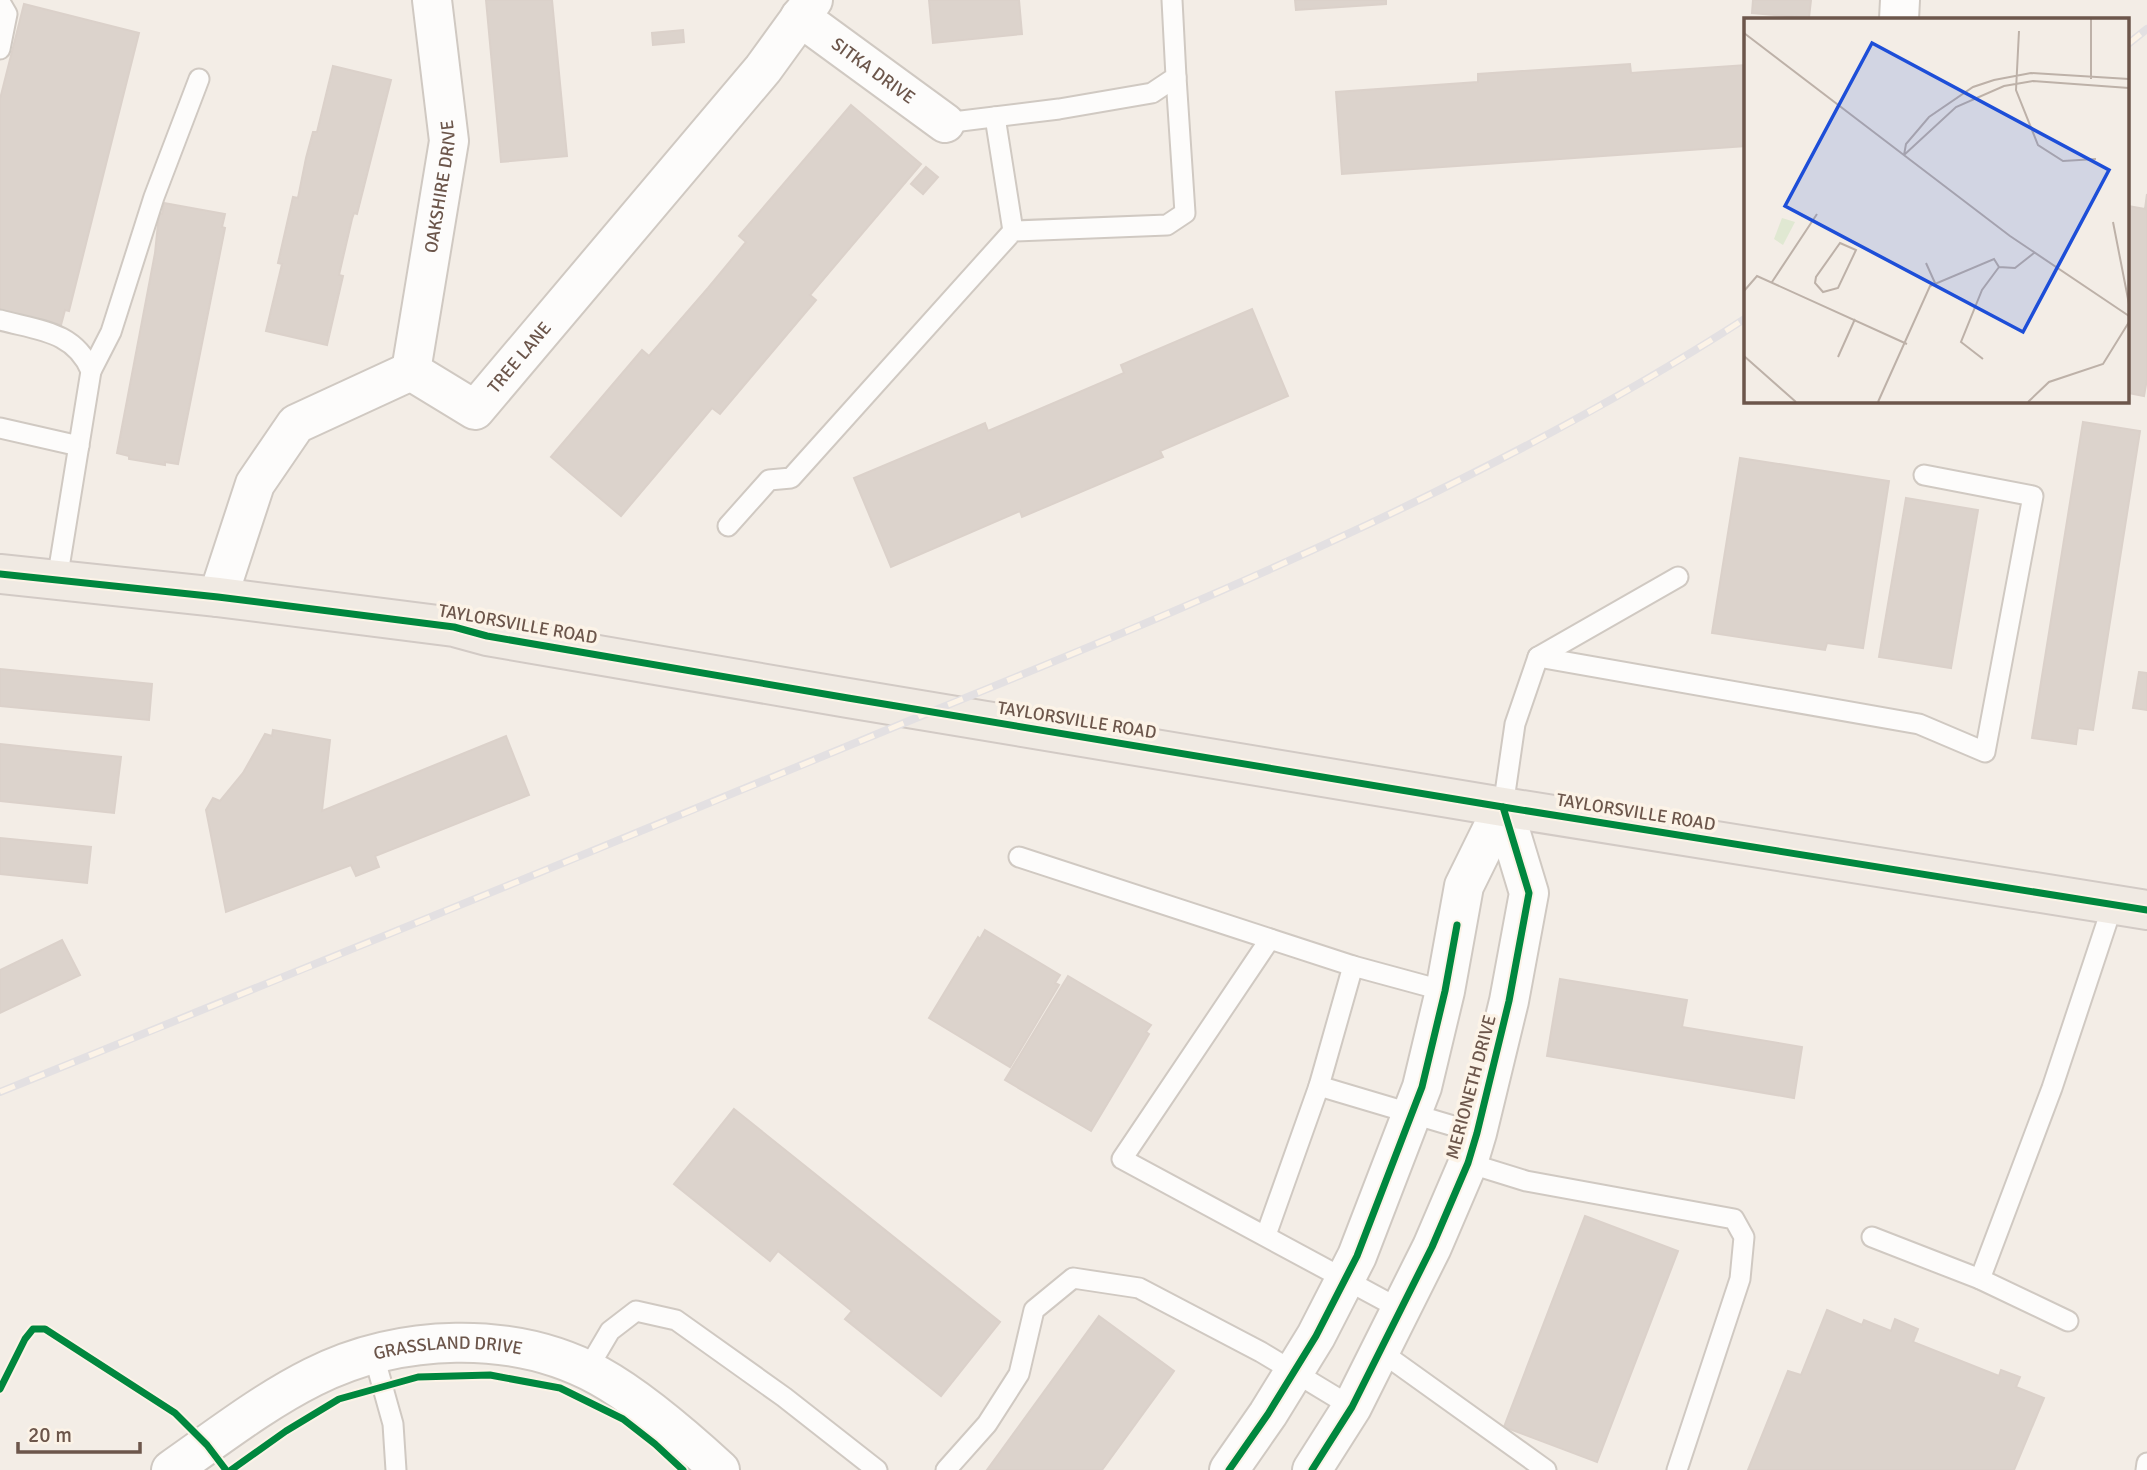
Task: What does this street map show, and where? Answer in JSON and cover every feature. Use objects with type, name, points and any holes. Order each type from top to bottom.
[{"type":"main road","name":"TAYLORSVILLE ROAD","points":[[0,574],[218,597],[454,627],[487,636],[860,700],[1503,807],[2130,907]]},
{"type":"street","name":"OAKSHIRE DRIVE","points":[[411,370],[449,141],[432,0]]},
{"type":"street","points":[[1899,18],[1900,0]]},
{"type":"street","name":"TREE LANE","points":[[411,370],[475,410],[763,69],[807,9]]},
{"type":"street","name":"SITKA DRIVE","points":[[807,9],[945,123]]},
{"type":"street","points":[[218,597],[255,484],[296,424],[411,370]]},
{"type":"street","points":[[1229,1470],[1316,1336],[1357,1256],[1422,1087],[1445,992],[1464,886],[1503,807]]},
{"type":"street","name":"MERIONETH DRIVE","points":[[1312,1470],[1352,1407],[1432,1247],[1473,1148],[1509,1001],[1529,893],[1503,807]]},
{"type":"street","name":"GRASSLAND DRIVE","points":[[171,1470],[249,1416],[312,1377],[357,1359],[405,1347],[453,1342],[494,1343],[531,1349],[587,1370],[639,1403],[720,1470]]},
{"type":"lane","points":[[728,526],[769,480],[791,478],[1013,231],[1167,225],[1185,213],[1172,0]]},
{"type":"lane","points":[[0,2],[7,13],[0,49]]},
{"type":"lane","points":[[945,123],[1059,109],[1152,93],[1176,77]]},
{"type":"lane","points":[[57,580],[91,371],[111,332],[154,197],[199,79]]},
{"type":"lane","points":[[995,117],[1013,231]]},
{"type":"lane","points":[[0,320],[66,338],[86,357],[91,371]]},
{"type":"lane","points":[[0,428],[79,446]]},
{"type":"lane","points":[[1538,657],[1919,724],[1985,752],[2034,496],[1924,475]]},
{"type":"lane","points":[[1503,807],[1515,724],[1538,657],[1678,577]]},
{"type":"lane","points":[[1019,857],[1353,966],[1445,992]]},
{"type":"lane","points":[[1980,1279],[2052,1088],[2130,907]]},
{"type":"lane","points":[[1270,939],[1122,1158],[1400,1309]]},
{"type":"lane","points":[[1266,1235],[1319,1086],[1353,966]]},
{"type":"lane","points":[[1319,1086],[1412,1113],[1526,1181],[1734,1219],[1744,1237],[1740,1279],[1677,1470]]},
{"type":"lane","points":[[1872,1237],[1980,1279],[2068,1321]]},
{"type":"lane","points":[[946,1470],[987,1424],[1019,1374],[1034,1310],[1073,1278],[1139,1288],[1261,1352],[1352,1407]]},
{"type":"lane","points":[[587,1370],[610,1331],[636,1311],[676,1320],[784,1397],[877,1470]]},
{"type":"lane","points":[[1380,1351],[1545,1470]]},
{"type":"lane","points":[[374,1356],[393,1424],[396,1470]]},
{"type":"lane","points":[[2146,1470],[2147,1463]]},
{"type":"building","points":[[486,0],[552,0],[567,156],[501,162]]},
{"type":"building","points":[[929,0],[1019,0],[1022,34],[933,43]]},
{"type":"building","points":[[1295,0],[1386,0],[1386,4],[1296,10]]},
{"type":"building","points":[[1753,0],[1811,0],[1809,18],[1752,13]]},
{"type":"building","points":[[24,4],[139,33],[69,311],[65,310],[61,325],[0,310],[0,99]]},
{"type":"building","points":[[683,30],[684,42],[653,45],[652,33]]},
{"type":"building","points":[[1630,64],[1631,73],[1744,65],[1744,146],[1342,174],[1336,92],[1478,82],[1478,74]]},
{"type":"building","points":[[333,66],[391,80],[357,214],[354,213],[352,219],[339,275],[343,276],[327,345],[266,331],[282,264],[278,263],[293,197],[298,198],[306,158],[313,132],[317,132]]},
{"type":"building","points":[[851,105],[921,164],[810,295],[816,300],[720,414],[712,408],[621,516],[551,457],[642,350],[649,356],[708,288],[746,242],[739,236]]},
{"type":"building","points":[[926,167],[938,177],[923,194],[911,184]]},
{"type":"building","points":[[2147,194],[2147,379],[2144,396],[2130,393],[2130,206],[2145,209]]},
{"type":"building","points":[[164,203],[225,214],[222,227],[225,228],[178,464],[165,462],[165,465],[129,459],[129,456],[117,453],[155,253],[159,214],[162,214]]},
{"type":"building","points":[[1252,309],[1288,396],[1160,451],[1163,457],[1022,517],[1020,511],[891,567],[854,478],[985,423],[988,431],[1124,373],[1121,365]]},
{"type":"building","points":[[2083,422],[2140,431],[2093,730],[2078,728],[2076,744],[2032,738]]},
{"type":"building","points":[[1740,458],[1889,481],[1863,648],[1827,643],[1825,650],[1712,633]]},
{"type":"building","points":[[1906,498],[1978,510],[1951,668],[1879,657]]},
{"type":"building","points":[[0,669],[152,684],[149,720],[0,706]]},
{"type":"building","points":[[2139,672],[2147,673],[2147,710],[2133,708]]},
{"type":"building","points":[[273,730],[330,740],[322,811],[506,736],[529,795],[375,856],[379,867],[356,876],[351,865],[226,912],[206,810],[213,798],[220,801],[243,773],[265,734],[272,736]]},
{"type":"building","points":[[0,744],[121,757],[114,813],[0,801]]},
{"type":"building","points":[[0,838],[91,847],[87,883],[0,874]]},
{"type":"building","points":[[985,930],[1060,975],[1055,983],[1059,985],[1010,1067],[929,1018],[978,937],[980,939]]},
{"type":"building","points":[[62,940],[80,975],[0,1013],[0,970]]},
{"type":"building","points":[[1068,976],[1151,1025],[1146,1032],[1149,1034],[1091,1131],[1005,1080]]},
{"type":"building","points":[[1560,979],[1687,1000],[1682,1027],[1802,1047],[1794,1098],[1547,1056]]},
{"type":"building","points":[[734,1109],[1000,1322],[941,1396],[845,1319],[852,1311],[778,1251],[770,1261],[674,1184]]},
{"type":"building","points":[[1585,1216],[1678,1251],[1597,1462],[1504,1427]]},
{"type":"building","points":[[1827,1310],[1862,1325],[1864,1320],[1891,1331],[1895,1319],[1918,1329],[1913,1342],[1999,1376],[2001,1370],[2020,1377],[2016,1387],[2044,1398],[2014,1470],[1748,1470],[1788,1371],[1801,1375]]},
{"type":"building","points":[[1099,1316],[1174,1371],[1172,1374],[1102,1470],[987,1470]]},
{"type":"railway","points":[[2130,42],[2147,29]]},
{"type":"railway","points":[[0,1092],[1023,674],[1235,584],[1341,537],[1547,435],[1744,319]]},
{"type":"cycle path","points":[[0,574],[218,597],[454,627],[487,636],[848,698],[2147,910]]},
{"type":"cycle path","points":[[1312,1470],[1352,1407],[1432,1247],[1468,1163],[1477,1133],[1509,1001],[1529,893],[1503,807]]},
{"type":"cycle path","points":[[1229,1470],[1268,1414],[1316,1336],[1357,1256],[1422,1087],[1445,991],[1457,925]]},
{"type":"cycle path","points":[[0,1389],[25,1339],[33,1329],[45,1329],[175,1413],[207,1445],[226,1470]]},
{"type":"cycle path","points":[[231,1470],[286,1431],[339,1399],[418,1377],[490,1375],[560,1388],[623,1419],[683,1470]]}]
